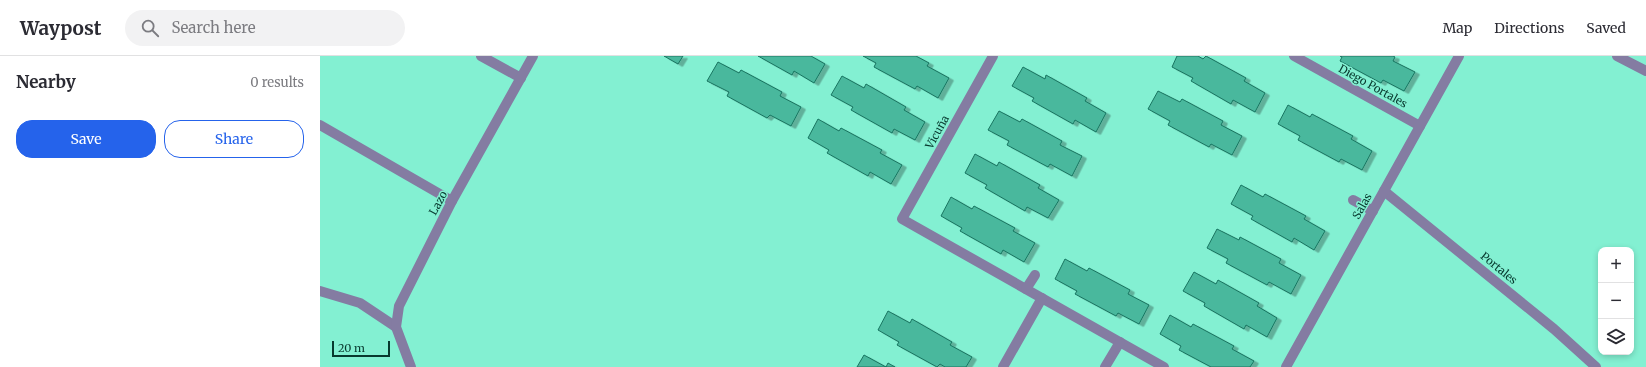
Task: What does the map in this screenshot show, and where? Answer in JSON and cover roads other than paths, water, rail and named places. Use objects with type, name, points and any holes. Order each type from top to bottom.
[{"type":"street","points":[[481,56],[521,78]]},
{"type":"street","name":"Lazo","points":[[411,367],[396,327],[399,306],[452,201],[533,56]]},
{"type":"street","name":"Vicuña","points":[[994,56],[902,219],[1026,289]]},
{"type":"street","name":"Diego Portales","points":[[1294,56],[1420,126]]},
{"type":"street","name":"Salas","points":[[1286,367],[1459,56]]},
{"type":"street","points":[[1620,56],[1646,71]]},
{"type":"street","points":[[320,125],[452,201]]},
{"type":"street","name":"Portales","points":[[1384,191],[1554,328],[1596,367]]},
{"type":"street","points":[[1353,200],[1373,211]]},
{"type":"street","points":[[1035,275],[1026,289],[1164,367]]},
{"type":"street","points":[[320,291],[360,302],[396,327]]},
{"type":"street","points":[[1003,367],[1042,298]]},
{"type":"street","points":[[1105,367],[1120,342]]}]
